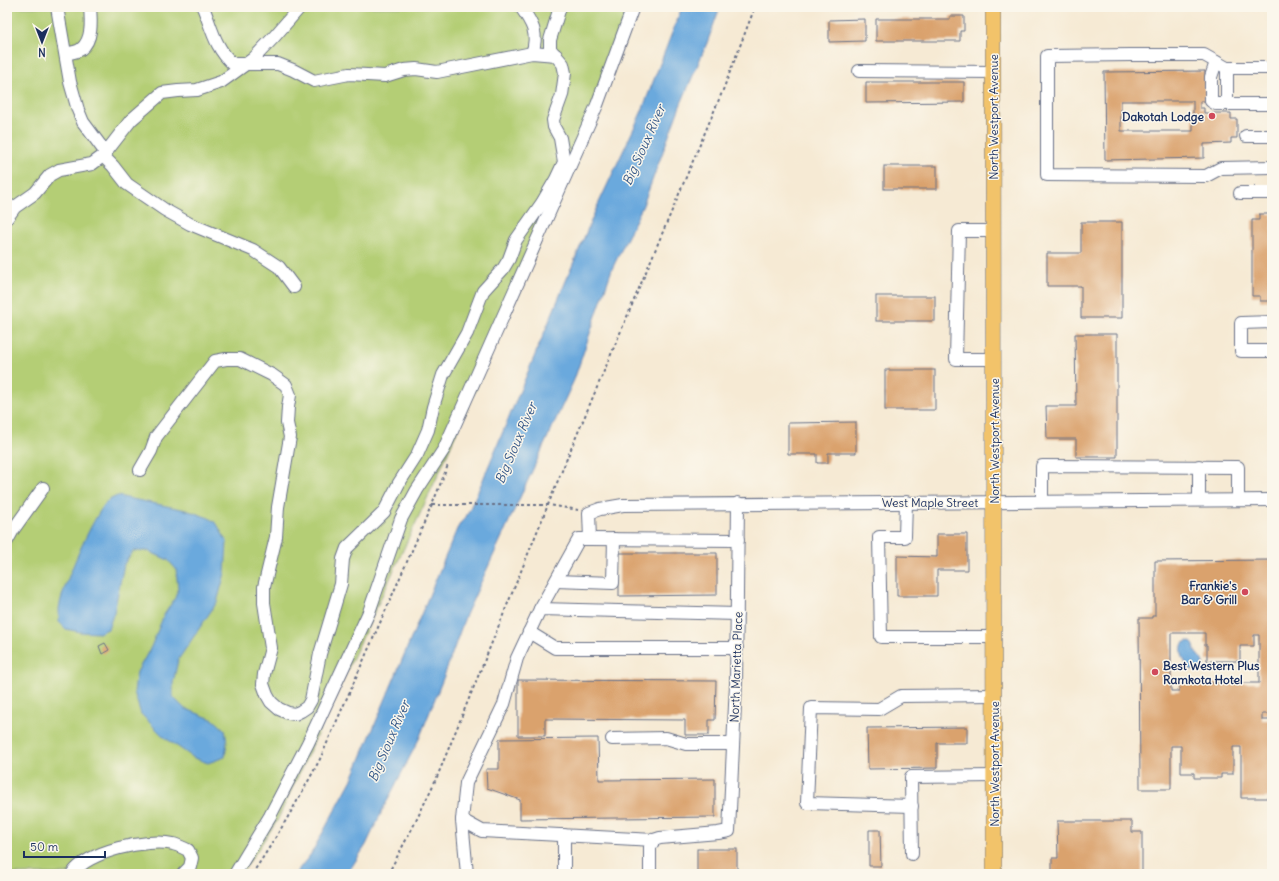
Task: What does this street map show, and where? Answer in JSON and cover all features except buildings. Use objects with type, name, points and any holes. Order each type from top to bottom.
[{"type":"main road","name":"North Westport Avenue","points":[[993,7],[994,874]]},
{"type":"street","points":[[58,7],[70,82],[78,110],[83,122],[127,184],[165,210],[190,224],[253,250],[279,267],[294,287]]},
{"type":"street","points":[[66,54],[81,50],[87,42],[90,32],[90,7]]},
{"type":"street","points":[[203,7],[214,39],[224,56],[233,64],[278,64],[294,70],[314,81],[349,74],[385,76],[404,70],[416,69],[437,72],[534,43],[544,37],[550,39]]},
{"type":"street","points":[[7,218],[16,207],[35,193],[50,175],[59,170],[92,164],[105,154],[131,120],[162,93],[178,90],[197,90],[221,82],[246,64],[264,48],[300,7]]},
{"type":"street","points":[[521,7],[534,43],[556,55]]},
{"type":"street","points":[[140,470],[151,451],[156,437],[215,361],[240,359],[272,375],[286,385],[290,395],[287,424],[290,437],[278,507],[276,537],[264,587],[264,603],[271,648],[263,684],[271,702],[279,709],[295,714],[301,711],[311,700],[320,654],[340,584],[343,559],[348,548],[384,512],[399,483],[417,455],[428,430],[433,407],[443,375],[467,333],[483,291],[503,269],[509,259],[516,240],[542,204],[564,162],[560,138],[554,127],[553,120],[562,95],[565,73],[563,64],[550,49],[550,39],[560,7]]},
{"type":"street","points":[[235,874],[270,816],[308,743],[370,612],[401,519],[417,490],[444,449],[597,105],[633,7]]},
{"type":"street","points":[[1272,68],[1227,68],[1204,55],[1047,56],[1047,175],[1206,176],[1222,168],[1272,167]]},
{"type":"street","points":[[1216,62],[1211,77],[1211,101],[1216,104],[1272,104]]},
{"type":"street","points":[[1227,68],[1227,104]]},
{"type":"street","points":[[859,71],[993,72]]},
{"type":"street","points":[[1246,136],[1272,136]]},
{"type":"street","points":[[1240,193],[1272,193]]},
{"type":"street","points":[[993,231],[959,231],[956,359],[994,359]]},
{"type":"street","points":[[1272,322],[1241,322],[1241,351],[1272,351]]},
{"type":"street","points":[[1042,501],[1042,466],[1238,467],[1238,500]]},
{"type":"street","points":[[1198,466],[1198,500]]},
{"type":"street","points":[[7,541],[13,530],[43,488]]},
{"type":"street","name":"West Maple Street","points":[[589,513],[623,505],[1272,500]]},
{"type":"street","points":[[906,502],[905,537],[879,537],[881,637],[994,637]]},
{"type":"street","name":"North Marietta Place","points":[[654,840],[660,838],[718,834],[729,831],[737,648],[738,503]]},
{"type":"street","points":[[589,513],[590,539]]},
{"type":"street","points":[[467,874],[462,820],[466,783],[504,704],[517,658],[529,632],[540,609],[579,539],[738,540]]},
{"type":"street","points":[[556,581],[613,583],[614,540]]},
{"type":"street","points":[[540,609],[737,614]]},
{"type":"street","points":[[529,632],[555,648],[737,648]]},
{"type":"street","points":[[912,806],[808,803],[811,708],[879,708],[901,696],[994,695]]},
{"type":"street","points":[[612,739],[666,738],[686,744],[733,744]]},
{"type":"street","points":[[912,854],[911,777],[994,776]]},
{"type":"street","points":[[462,820],[482,831],[654,840],[650,847],[650,874]]},
{"type":"street","points":[[564,835],[564,874]]},
{"type":"street","points":[[72,874],[84,861],[96,856],[133,844],[152,843],[173,844],[188,850],[192,858],[190,867],[183,874]]},
{"type":"path","points":[[388,874],[437,777],[723,90],[755,7]]},
{"type":"path","points":[[252,874],[287,820],[320,759],[432,505],[549,505],[574,508],[589,513]]},
{"type":"green space","points":[[7,7],[637,7],[533,257],[438,475],[277,821],[241,874],[7,874]]},
{"type":"water","name":"Big Sioux River","points":[[682,7],[720,7],[707,43],[680,106],[643,205],[612,269],[574,380],[465,617],[446,671],[419,739],[366,845],[347,874],[295,874],[311,854],[352,779],[457,529],[466,517],[479,489],[596,209],[641,113]]},
{"type":"water","points":[[117,496],[186,510],[209,518],[217,524],[227,542],[225,573],[217,602],[178,660],[173,683],[173,697],[184,708],[214,720],[225,730],[227,742],[225,757],[208,763],[194,758],[164,737],[141,714],[134,692],[137,672],[151,647],[164,615],[175,598],[178,589],[176,569],[168,560],[148,551],[133,551],[124,564],[114,612],[108,629],[99,633],[80,632],[66,629],[59,622],[61,599],[78,553],[101,510],[110,499]]},
{"type":"water","points":[[1188,641],[1193,644],[1197,654],[1203,662],[1203,668],[1195,670],[1190,669],[1186,663],[1183,657],[1182,646],[1183,643]]},
{"type":"place","name":"Dakotah Lodge","points":[[1212,116]]},
{"type":"place","name":"Frankie's Bar & Grill","points":[[1245,592]]},
{"type":"place","name":"Best Western Plus Ramkota Hotel","points":[[1155,672]]}]
